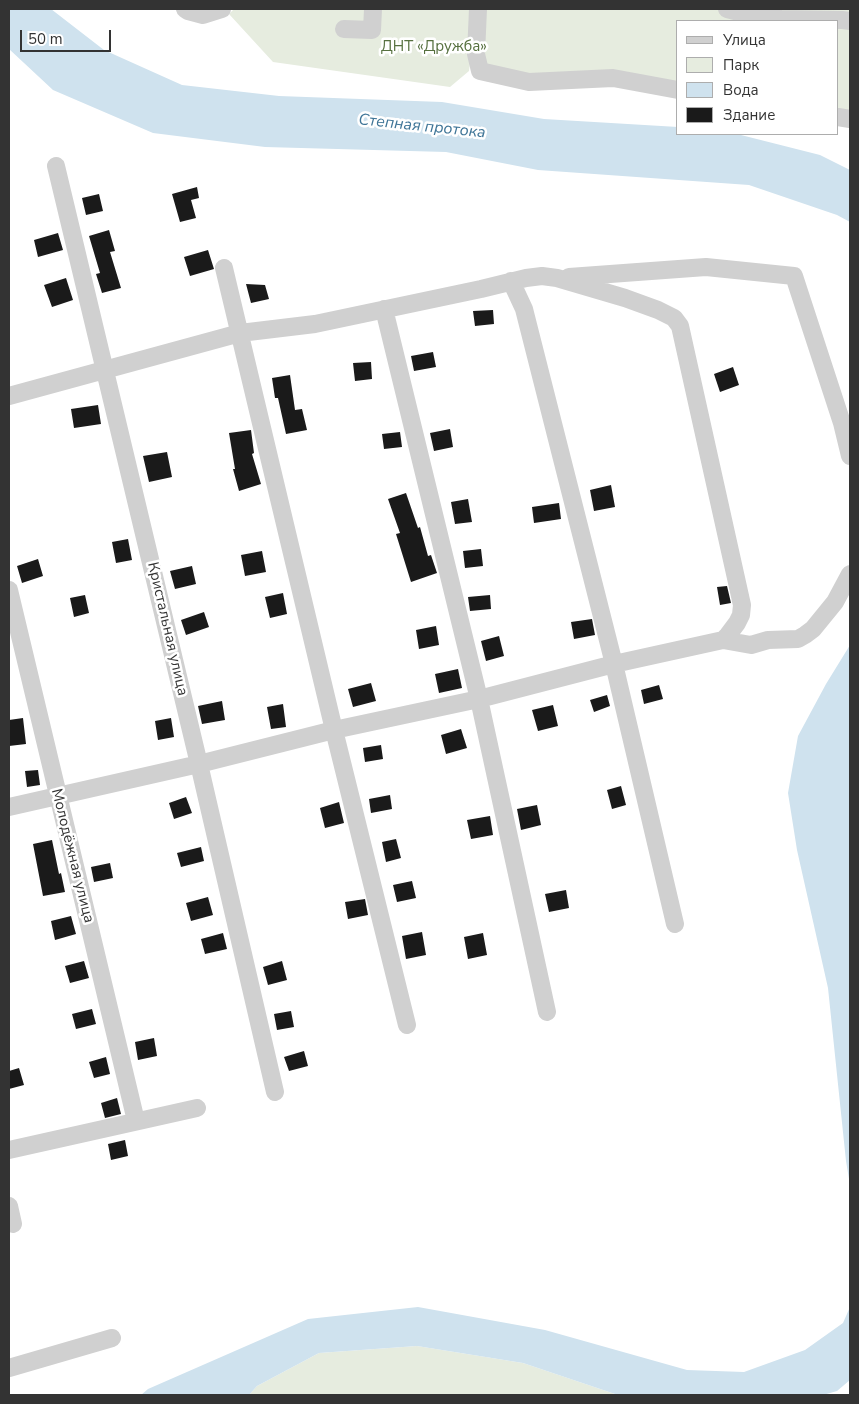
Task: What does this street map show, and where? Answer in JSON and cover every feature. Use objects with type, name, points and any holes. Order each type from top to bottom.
[{"type":"street","points":[[184,9],[202,15],[222,9]]},
{"type":"street","points":[[344,29],[372,30],[373,9]]},
{"type":"street","points":[[478,9],[476,54],[480,71],[529,82],[613,78],[676,90]]},
{"type":"street","points":[[727,9],[754,16],[781,19],[845,17]]},
{"type":"street","name":"Кристальная улица","points":[[56,166],[199,764],[275,1092]]},
{"type":"street","points":[[557,278],[706,267],[794,276],[842,423],[850,456]]},
{"type":"street","points":[[224,268],[334,730],[407,1025]]},
{"type":"street","points":[[9,396],[240,333],[315,324],[526,278],[542,276],[557,278],[625,298],[674,318],[680,326],[742,606],[741,615],[737,623],[722,640]]},
{"type":"street","points":[[511,281],[524,309],[614,664],[675,924]]},
{"type":"street","points":[[384,309],[479,699],[547,1012]]},
{"type":"street","points":[[9,807],[199,764],[334,730],[479,699],[614,664],[722,640],[751,645],[775,640],[798,639],[813,629],[835,602],[850,574]]},
{"type":"street","name":"Молодёжная улица","points":[[9,590],[136,1121]]},
{"type":"street","points":[[9,1150],[197,1108]]},
{"type":"street","points":[[9,1206],[13,1224]]},
{"type":"street","points":[[9,1368],[112,1338]]},
{"type":"green space","name":"ДНТ «Дружба»","points":[[234,9],[850,9],[850,111],[839,109],[839,20],[676,20],[676,83],[537,76],[470,63],[469,71],[450,87],[273,62],[229,14]]},
{"type":"green space","points":[[417,1346],[523,1363],[618,1395],[249,1395],[257,1386],[319,1353]]},
{"type":"water","name":"Степная протока","points":[[9,9],[51,9],[104,50],[182,85],[279,96],[442,102],[544,119],[676,127],[676,135],[741,135],[820,155],[850,170],[850,222],[837,215],[749,185],[538,170],[446,152],[265,147],[153,133],[53,90],[9,49]]},
{"type":"water","points":[[850,645],[850,1185],[828,988],[797,850],[788,793],[798,736]]},
{"type":"water","points":[[418,1307],[545,1330],[687,1370],[744,1372],[805,1350],[843,1323],[850,1307],[850,1380],[837,1391],[823,1395],[618,1395],[523,1363],[417,1346],[319,1353],[257,1386],[249,1395],[141,1395],[148,1389],[308,1319]]},
{"type":"building","points":[[197,187],[199,198],[191,200],[196,218],[180,222],[172,194]]},
{"type":"building","points":[[99,194],[103,211],[86,215],[82,198]]},
{"type":"building","points":[[109,230],[115,251],[110,252],[121,288],[102,293],[96,274],[100,273],[89,236]]},
{"type":"building","points":[[58,233],[63,250],[38,257],[34,240]]},
{"type":"building","points":[[208,250],[214,269],[190,276],[184,257]]},
{"type":"building","points":[[66,278],[73,300],[52,307],[44,285]]},
{"type":"building","points":[[246,284],[265,285],[269,299],[251,303]]},
{"type":"building","points":[[493,310],[494,324],[475,326],[473,311]]},
{"type":"building","points":[[433,352],[436,367],[414,371],[411,356]]},
{"type":"building","points":[[371,362],[372,379],[355,381],[353,363]]},
{"type":"building","points":[[733,367],[739,385],[720,392],[714,374]]},
{"type":"building","points":[[290,375],[295,410],[302,409],[307,430],[286,434],[278,398],[275,398],[272,378]]},
{"type":"building","points":[[98,405],[101,424],[74,428],[71,409]]},
{"type":"building","points":[[450,429],[453,447],[434,451],[430,433]]},
{"type":"building","points":[[251,430],[254,453],[252,454],[261,484],[239,491],[233,469],[235,469],[229,433]]},
{"type":"building","points":[[400,432],[402,447],[384,449],[382,434]]},
{"type":"building","points":[[167,452],[172,477],[149,482],[143,456]]},
{"type":"building","points":[[611,485],[615,507],[594,511],[590,490]]},
{"type":"building","points":[[406,493],[418,528],[420,527],[428,556],[431,555],[437,573],[411,582],[396,534],[400,533],[388,499]]},
{"type":"building","points":[[468,499],[472,522],[455,524],[451,502]]},
{"type":"building","points":[[559,503],[561,519],[534,523],[532,507]]},
{"type":"building","points":[[128,539],[132,560],[116,563],[112,542]]},
{"type":"building","points":[[481,549],[483,566],[465,568],[463,551]]},
{"type":"building","points":[[262,551],[266,572],[245,576],[241,555]]},
{"type":"building","points":[[38,559],[43,576],[22,583],[17,566]]},
{"type":"building","points":[[192,566],[196,584],[175,589],[170,571]]},
{"type":"building","points":[[727,586],[731,603],[720,605],[717,587]]},
{"type":"building","points":[[283,593],[287,614],[270,618],[265,597]]},
{"type":"building","points":[[85,595],[89,613],[74,617],[70,598]]},
{"type":"building","points":[[490,595],[491,609],[470,611],[468,597]]},
{"type":"building","points":[[204,612],[209,627],[186,635],[181,620]]},
{"type":"building","points":[[592,619],[595,635],[574,639],[571,622]]},
{"type":"building","points":[[436,626],[439,645],[419,649],[416,630]]},
{"type":"building","points":[[499,636],[504,656],[486,661],[481,641]]},
{"type":"building","points":[[458,669],[462,688],[439,693],[435,674]]},
{"type":"building","points":[[371,683],[376,701],[353,707],[348,689]]},
{"type":"building","points":[[659,685],[663,699],[644,704],[641,690]]},
{"type":"building","points":[[607,695],[610,706],[594,712],[590,700]]},
{"type":"building","points":[[222,701],[225,720],[202,724],[198,706]]},
{"type":"building","points":[[283,704],[286,727],[271,729],[267,707]]},
{"type":"building","points":[[553,705],[558,726],[538,731],[532,710]]},
{"type":"building","points":[[23,718],[26,744],[9,746],[9,720]]},
{"type":"building","points":[[171,718],[174,737],[158,740],[155,721]]},
{"type":"building","points":[[461,729],[467,748],[446,754],[441,735]]},
{"type":"building","points":[[381,745],[383,759],[365,762],[363,748]]},
{"type":"building","points":[[38,770],[40,785],[27,787],[25,771]]},
{"type":"building","points":[[621,786],[626,805],[612,809],[607,790]]},
{"type":"building","points":[[390,795],[392,809],[371,813],[369,799]]},
{"type":"building","points":[[186,797],[192,813],[174,819],[169,803]]},
{"type":"building","points":[[339,802],[344,823],[325,828],[320,808]]},
{"type":"building","points":[[537,805],[541,825],[521,830],[517,809]]},
{"type":"building","points":[[490,816],[493,835],[471,839],[467,820]]},
{"type":"building","points":[[396,839],[401,858],[386,862],[382,842]]},
{"type":"building","points":[[52,840],[65,892],[43,896],[33,844]]},
{"type":"building","points":[[201,847],[204,861],[181,867],[177,853]]},
{"type":"building","points":[[110,863],[113,878],[94,882],[91,867]]},
{"type":"building","points":[[412,881],[416,898],[397,902],[393,885]]},
{"type":"building","points":[[566,890],[569,908],[549,912],[545,894]]},
{"type":"building","points":[[208,897],[213,915],[191,921],[186,903]]},
{"type":"building","points":[[365,899],[368,915],[348,919],[345,902]]},
{"type":"building","points":[[71,916],[76,934],[55,940],[51,921]]},
{"type":"building","points":[[422,932],[426,955],[406,959],[402,936]]},
{"type":"building","points":[[223,933],[227,949],[205,954],[201,939]]},
{"type":"building","points":[[483,933],[487,955],[468,959],[464,937]]},
{"type":"building","points":[[84,961],[89,978],[70,983],[65,966]]},
{"type":"building","points":[[282,961],[287,980],[268,985],[263,967]]},
{"type":"building","points":[[92,1009],[96,1024],[76,1029],[72,1014]]},
{"type":"building","points":[[291,1011],[294,1027],[277,1030],[274,1014]]},
{"type":"building","points":[[154,1038],[157,1056],[138,1060],[135,1042]]},
{"type":"building","points":[[304,1051],[308,1066],[289,1071],[284,1057]]},
{"type":"building","points":[[106,1057],[110,1074],[94,1078],[89,1062]]},
{"type":"building","points":[[19,1068],[24,1085],[9,1089],[9,1071]]},
{"type":"building","points":[[117,1098],[121,1114],[105,1118],[101,1103]]},
{"type":"building","points":[[125,1140],[128,1156],[111,1160],[108,1144]]}]
